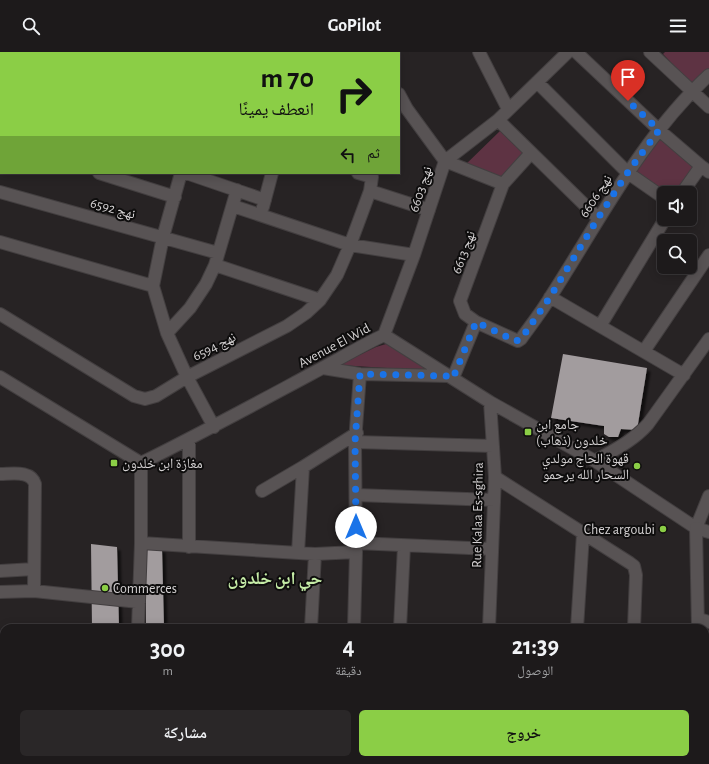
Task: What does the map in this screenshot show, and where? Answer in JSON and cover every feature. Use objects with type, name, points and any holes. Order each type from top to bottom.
[{"type":"street","points":[[479,52],[508,109]]},
{"type":"street","points":[[576,52],[659,130],[705,169],[689,186]]},
{"type":"street","name":"نهج 6603","points":[[384,335],[414,255],[445,161],[498,120],[563,54]]},
{"type":"street","points":[[656,54],[691,91],[709,107]]},
{"type":"street","name":"نهج 6606","points":[[516,341],[521,339],[550,297],[628,172],[659,130],[691,91],[709,74]]},
{"type":"street","points":[[537,82],[628,172],[657,193]]},
{"type":"street","points":[[400,98],[403,111],[445,161],[503,184]]},
{"type":"street","points":[[498,120],[598,218]]},
{"type":"street","name":"نهج 6613","points":[[516,341],[476,322],[465,314],[460,301],[503,184],[531,153]]},
{"type":"street","points":[[106,174],[129,177],[175,197]]},
{"type":"street","points":[[181,174],[163,237],[153,286],[167,333],[187,377],[214,426]]},
{"type":"street","points":[[189,174],[265,200]]},
{"type":"street","points":[[260,216],[272,174]]},
{"type":"street","name":"نهج 6594","points":[[0,314],[134,396],[145,399],[156,396],[187,377],[287,326],[320,300],[337,275],[350,245],[370,191],[371,175]]},
{"type":"street","points":[[167,333],[190,308],[206,284],[215,265],[238,190]]},
{"type":"street","points":[[370,191],[429,210]]},
{"type":"street","name":"نهج 6592","points":[[0,192],[218,253]]},
{"type":"street","points":[[233,206],[350,245],[414,255]]},
{"type":"street","points":[[600,326],[662,226]]},
{"type":"street","points":[[0,242],[153,286]]},
{"type":"street","points":[[644,351],[708,259]]},
{"type":"street","points":[[215,265],[320,300]]},
{"type":"street","points":[[550,297],[684,375]]},
{"type":"street","points":[[323,368],[360,374],[451,377],[476,322]]},
{"type":"street","name":"Avenue El Wid","points":[[141,463],[323,368],[356,348],[384,335],[490,402],[595,461],[696,528],[709,532]]},
{"type":"street","points":[[595,461],[640,434],[709,339]]},
{"type":"street","points":[[354,624],[356,437],[360,374]]},
{"type":"street","points":[[0,377],[141,463],[142,543],[138,624]]},
{"type":"street","name":"Rue Kalaa Es-sghira","points":[[489,624],[494,500],[493,446],[490,402]]},
{"type":"street","points":[[262,491],[356,437],[493,446]]},
{"type":"street","points":[[189,439],[189,546]]},
{"type":"street","points":[[298,553],[304,467]]},
{"type":"street","points":[[0,474],[27,474],[33,479],[35,484],[34,591]]},
{"type":"street","points":[[494,477],[630,562],[634,566],[636,575],[634,624]]},
{"type":"street","points":[[356,495],[494,500]]},
{"type":"street","points":[[702,623],[696,528],[709,496]]},
{"type":"street","points":[[577,624],[583,534]]},
{"type":"street","points":[[142,543],[315,554],[356,548],[404,546],[492,549]]},
{"type":"street","points":[[400,624],[404,546]]},
{"type":"street","points":[[311,624],[315,554]]},
{"type":"street","points":[[0,571],[34,569]]},
{"type":"street","points":[[0,592],[34,591],[138,602]]},
{"type":"shaded area","points":[[665,52],[709,52],[709,69],[692,85],[663,54]]},
{"type":"shaded area","points":[[501,130],[533,159],[506,190],[461,169]]},
{"type":"shaded area","points":[[660,137],[695,167],[683,186],[657,186],[657,188],[634,172]]},
{"type":"shaded area","points":[[386,344],[399,349],[434,371],[339,365],[376,347]]},
{"type":"building","points":[[563,354],[647,368],[637,430],[621,429],[618,437],[609,437],[604,434],[604,426],[551,418]]},
{"type":"building","name":"Commerces","points":[[91,544],[117,547],[119,624],[92,624]]},
{"type":"building","name":"Commerces","points":[[146,547],[162,549],[164,624],[146,624]]},
{"type":"place","name":"جامع ابن خلدون (ذهاب)","points":[[528,432]]},
{"type":"place","name":"مغازة ابن خلدون","points":[[114,463]]},
{"type":"place","name":"قهوة الحاج مولدي السحار الله يرحمو","points":[[637,466]]},
{"type":"place","name":"Chez argoubi","points":[[663,529]]},
{"type":"place","name":"Commerces","points":[[105,588]]},
{"type":"district","name":"حي ابن خلدون","points":[[275,578]]},
{"type":"route","points":[[356,527],[355,442],[357,433],[360,374],[449,376],[453,378],[476,322],[516,341],[521,339],[550,297],[628,172],[659,130],[628,101]]}]
